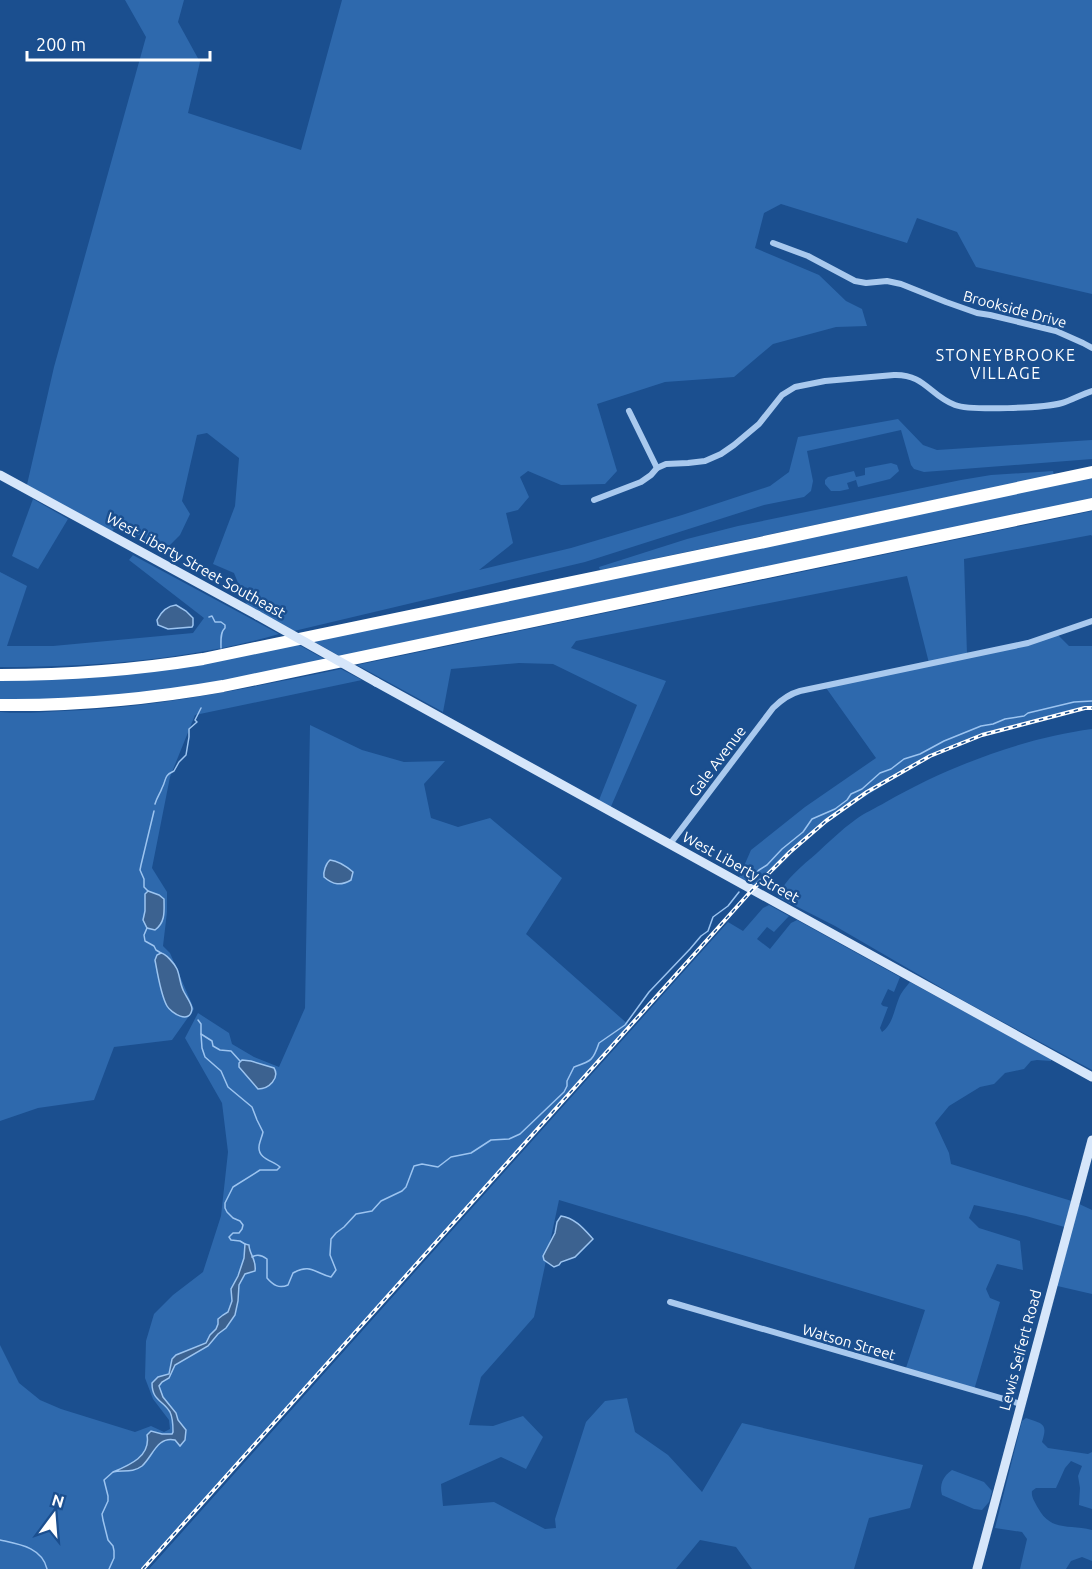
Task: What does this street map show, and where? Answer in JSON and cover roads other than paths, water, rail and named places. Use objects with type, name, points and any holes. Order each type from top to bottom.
[{"type":"highway","points":[[0,675],[109,671],[202,659],[1092,472]]},
{"type":"highway","points":[[0,705],[93,703],[212,688],[1092,504]]},
{"type":"main road","name":"West Liberty Street Southeast","points":[[0,475],[376,682]]},
{"type":"main road","name":"West Liberty Street","points":[[376,682],[1092,1077]]},
{"type":"main road","name":"Lewis Seifert Road","points":[[977,1569],[1092,1140]]},
{"type":"street","name":"Brookside Drive","points":[[773,243],[808,256],[855,281],[894,282],[977,313],[1056,331],[1092,348]]},
{"type":"street","points":[[594,500],[641,482],[657,468],[669,464],[705,461],[721,454],[759,424],[786,392],[815,382],[905,375],[923,382],[953,404],[970,408],[1053,405],[1092,391]]},
{"type":"street","points":[[629,411],[657,468]]},
{"type":"street","name":"Gale Avenue","points":[[670,844],[773,708],[787,696],[811,688],[1028,643],[1092,621]]},
{"type":"street","name":"Watson Street","points":[[670,1302],[1021,1404]]},
{"type":"waterway","points":[[209,617],[212,616],[215,622],[225,625],[221,648]]},
{"type":"waterway","points":[[751,878],[803,832],[812,819],[835,809],[851,794],[862,789],[880,773],[891,769],[904,759],[981,726],[1074,702],[1092,701]]},
{"type":"waterway","points":[[155,804],[167,776],[174,771],[186,755],[189,729],[197,722],[195,720],[201,708]]},
{"type":"waterway","points":[[148,891],[144,887],[144,879],[140,870],[154,811]]},
{"type":"waterway","points":[[252,1257],[260,1255],[267,1259],[267,1278],[279,1286],[288,1285],[293,1273],[304,1269],[331,1277],[336,1270],[330,1255],[331,1239],[356,1214],[372,1211],[381,1201],[402,1191],[406,1187],[414,1166],[422,1164],[438,1167],[451,1157],[471,1153],[491,1140],[509,1139],[520,1134],[564,1092],[574,1067],[591,1060],[599,1043],[625,1025],[649,992],[708,931],[713,917],[728,906],[739,892]]},
{"type":"waterway","points":[[147,928],[144,935],[145,941],[161,953]]},
{"type":"waterway","points":[[198,1020],[201,1024],[201,1034],[212,1041],[213,1046],[220,1050],[231,1051],[240,1061]]},
{"type":"waterway","points":[[201,1034],[205,1057],[221,1071],[228,1087],[252,1107],[263,1132],[259,1151],[280,1167],[277,1170],[260,1170],[233,1187],[225,1203],[227,1212],[243,1225],[239,1233],[233,1233],[229,1237],[231,1240],[245,1244]]},
{"type":"waterway","points":[[109,1569],[114,1558],[114,1551],[108,1540],[102,1514],[108,1501],[104,1480],[113,1472]]},
{"type":"waterway","points":[[0,1540],[35,1551],[47,1569]]},
{"type":"railway","points":[[143,1569],[752,890],[790,852],[826,821],[867,792],[930,756],[982,735],[1092,708]]},
{"type":"district","name":"STONEYBROOKE VILLAGE","points":[[1006,364]]}]
